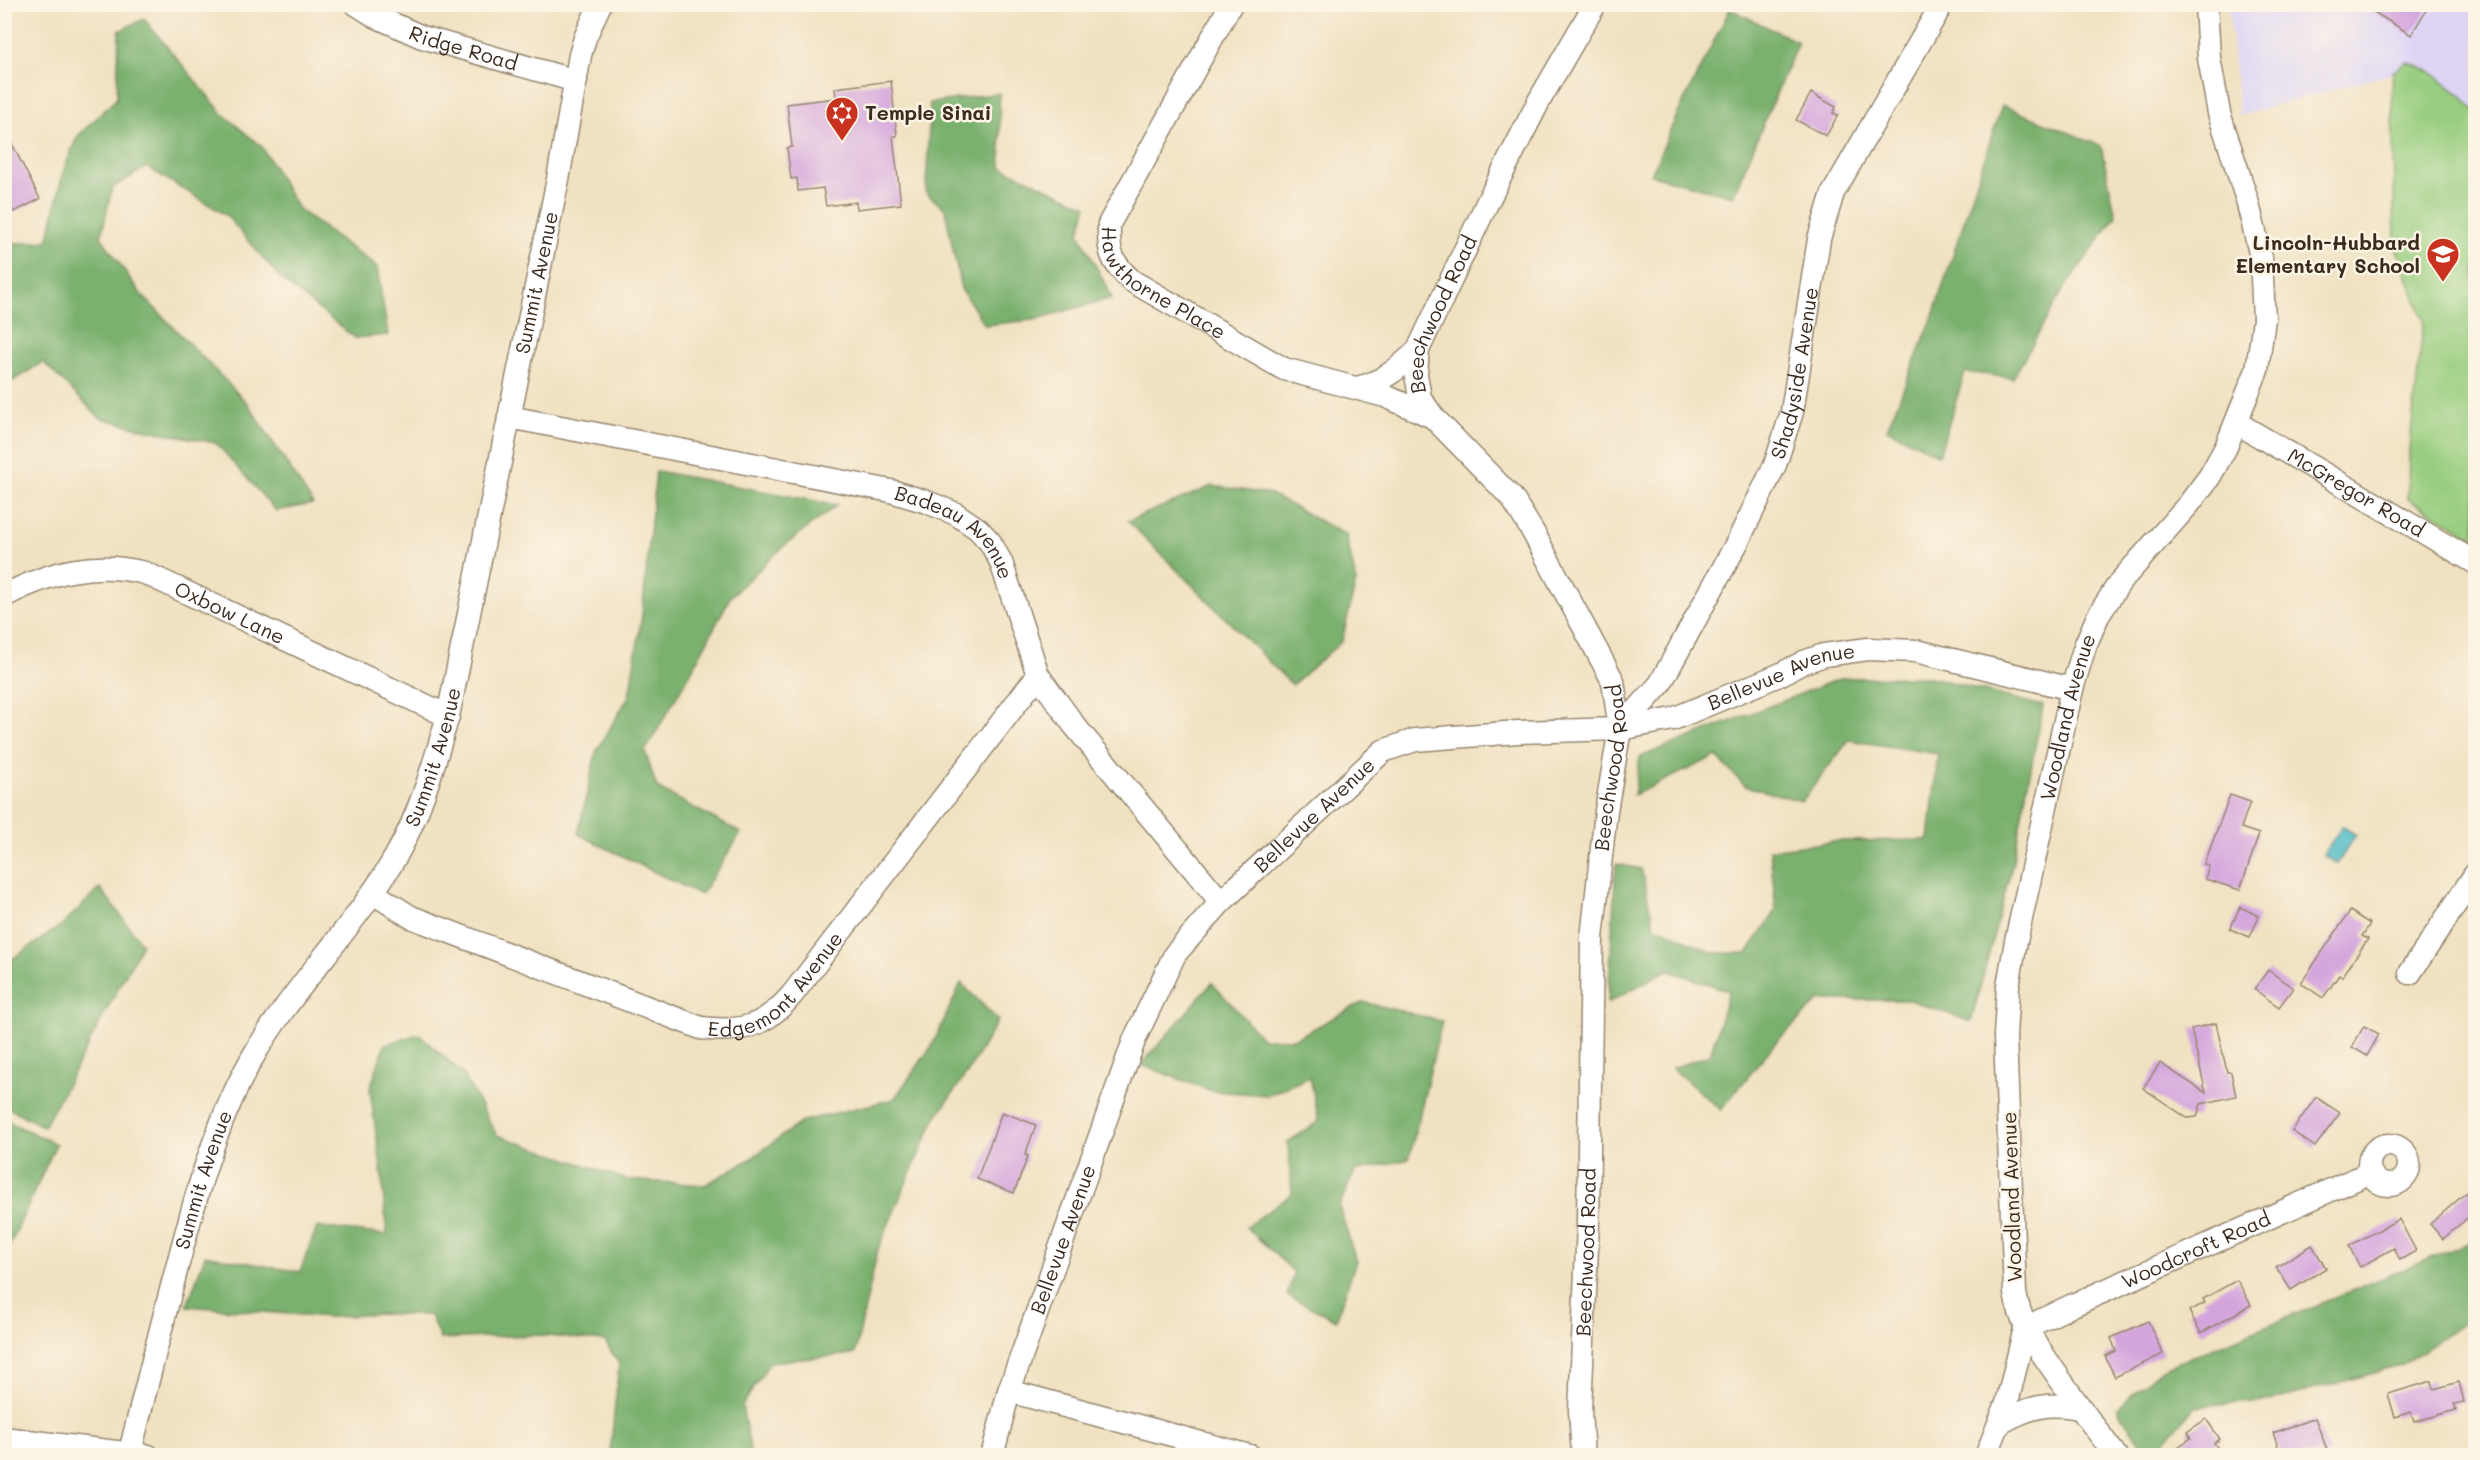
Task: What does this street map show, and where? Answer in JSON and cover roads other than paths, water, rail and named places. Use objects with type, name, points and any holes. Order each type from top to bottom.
[{"type":"street","name":"Ridge Road","points":[[356,4],[375,16],[422,38],[576,81]]},
{"type":"street","name":"Summit Avenue","points":[[135,1454],[192,1205],[222,1122],[250,1063],[289,999],[373,893],[397,855],[418,810],[448,716],[585,38],[600,4]]},
{"type":"street","name":"Hawthorne Place","points":[[1231,4],[1109,224],[1108,244],[1115,266],[1132,281],[1284,369],[1385,396],[1434,418]]},
{"type":"street","name":"Beechwood Road","points":[[1583,1455],[1580,1411],[1588,1224],[1592,938],[1606,811],[1620,729],[1613,681],[1533,532],[1512,498],[1434,418],[1420,398],[1416,374],[1418,350],[1488,201],[1540,99],[1596,4]]},
{"type":"street","name":"Shadyside Avenue","points":[[1620,729],[1660,684],[1737,543],[1775,465],[1792,412],[1819,239],[1833,193],[1942,4]]},
{"type":"street","name":"Woodland Avenue","points":[[2116,1455],[2079,1408],[2025,1328],[2018,1310],[2015,1293],[2005,1036],[2008,986],[2072,689],[2085,646],[2098,616],[2120,582],[2210,476],[2237,423],[2257,370],[2263,329],[2261,257],[2247,200],[2219,113],[2209,58],[2206,4]]},
{"type":"street","points":[[1357,388],[1388,377],[1418,350]]},
{"type":"street","name":"Badeau Avenue","points":[[509,417],[891,491],[956,514],[978,529],[990,542],[1001,562],[1038,675],[1074,725],[1221,902]]},
{"type":"street","name":"McGregor Road","points":[[2237,423],[2475,563]]},
{"type":"street","name":"Oxbow Lane","points":[[4,596],[55,574],[98,567],[121,567],[144,573],[448,716]]},
{"type":"street","name":"Bellevue Avenue","points":[[992,1455],[1009,1390],[1135,1038],[1175,954],[1221,902],[1383,751],[1415,740],[1518,732],[1620,729],[1672,719],[1804,662],[1835,653],[1868,649],[1916,651],[2072,689]]},
{"type":"street","name":"Edgemont Avenue","points":[[373,893],[411,917],[701,1028],[728,1032],[745,1029],[766,1020],[791,996],[1038,675]]},
{"type":"street","points":[[2410,973],[2475,873]]},
{"type":"street","name":"Woodcroft Road","points":[[2025,1328],[2369,1173]]},
{"type":"street","points":[[1986,1455],[2000,1423],[2014,1377],[2025,1328]]},
{"type":"street","points":[[1009,1390],[1250,1455]]},
{"type":"street","points":[[2000,1423],[2019,1412],[2046,1404],[2079,1408]]},
{"type":"street","points":[[4,1438],[135,1454]]},
{"type":"water","points":[[2342,826],[2356,835],[2337,864],[2323,855]]},
{"type":"place","name":"Temple Sinai","points":[[842,142]]},
{"type":"place","name":"Lincoln-Hubbard Elementary School","points":[[2443,283]]}]
